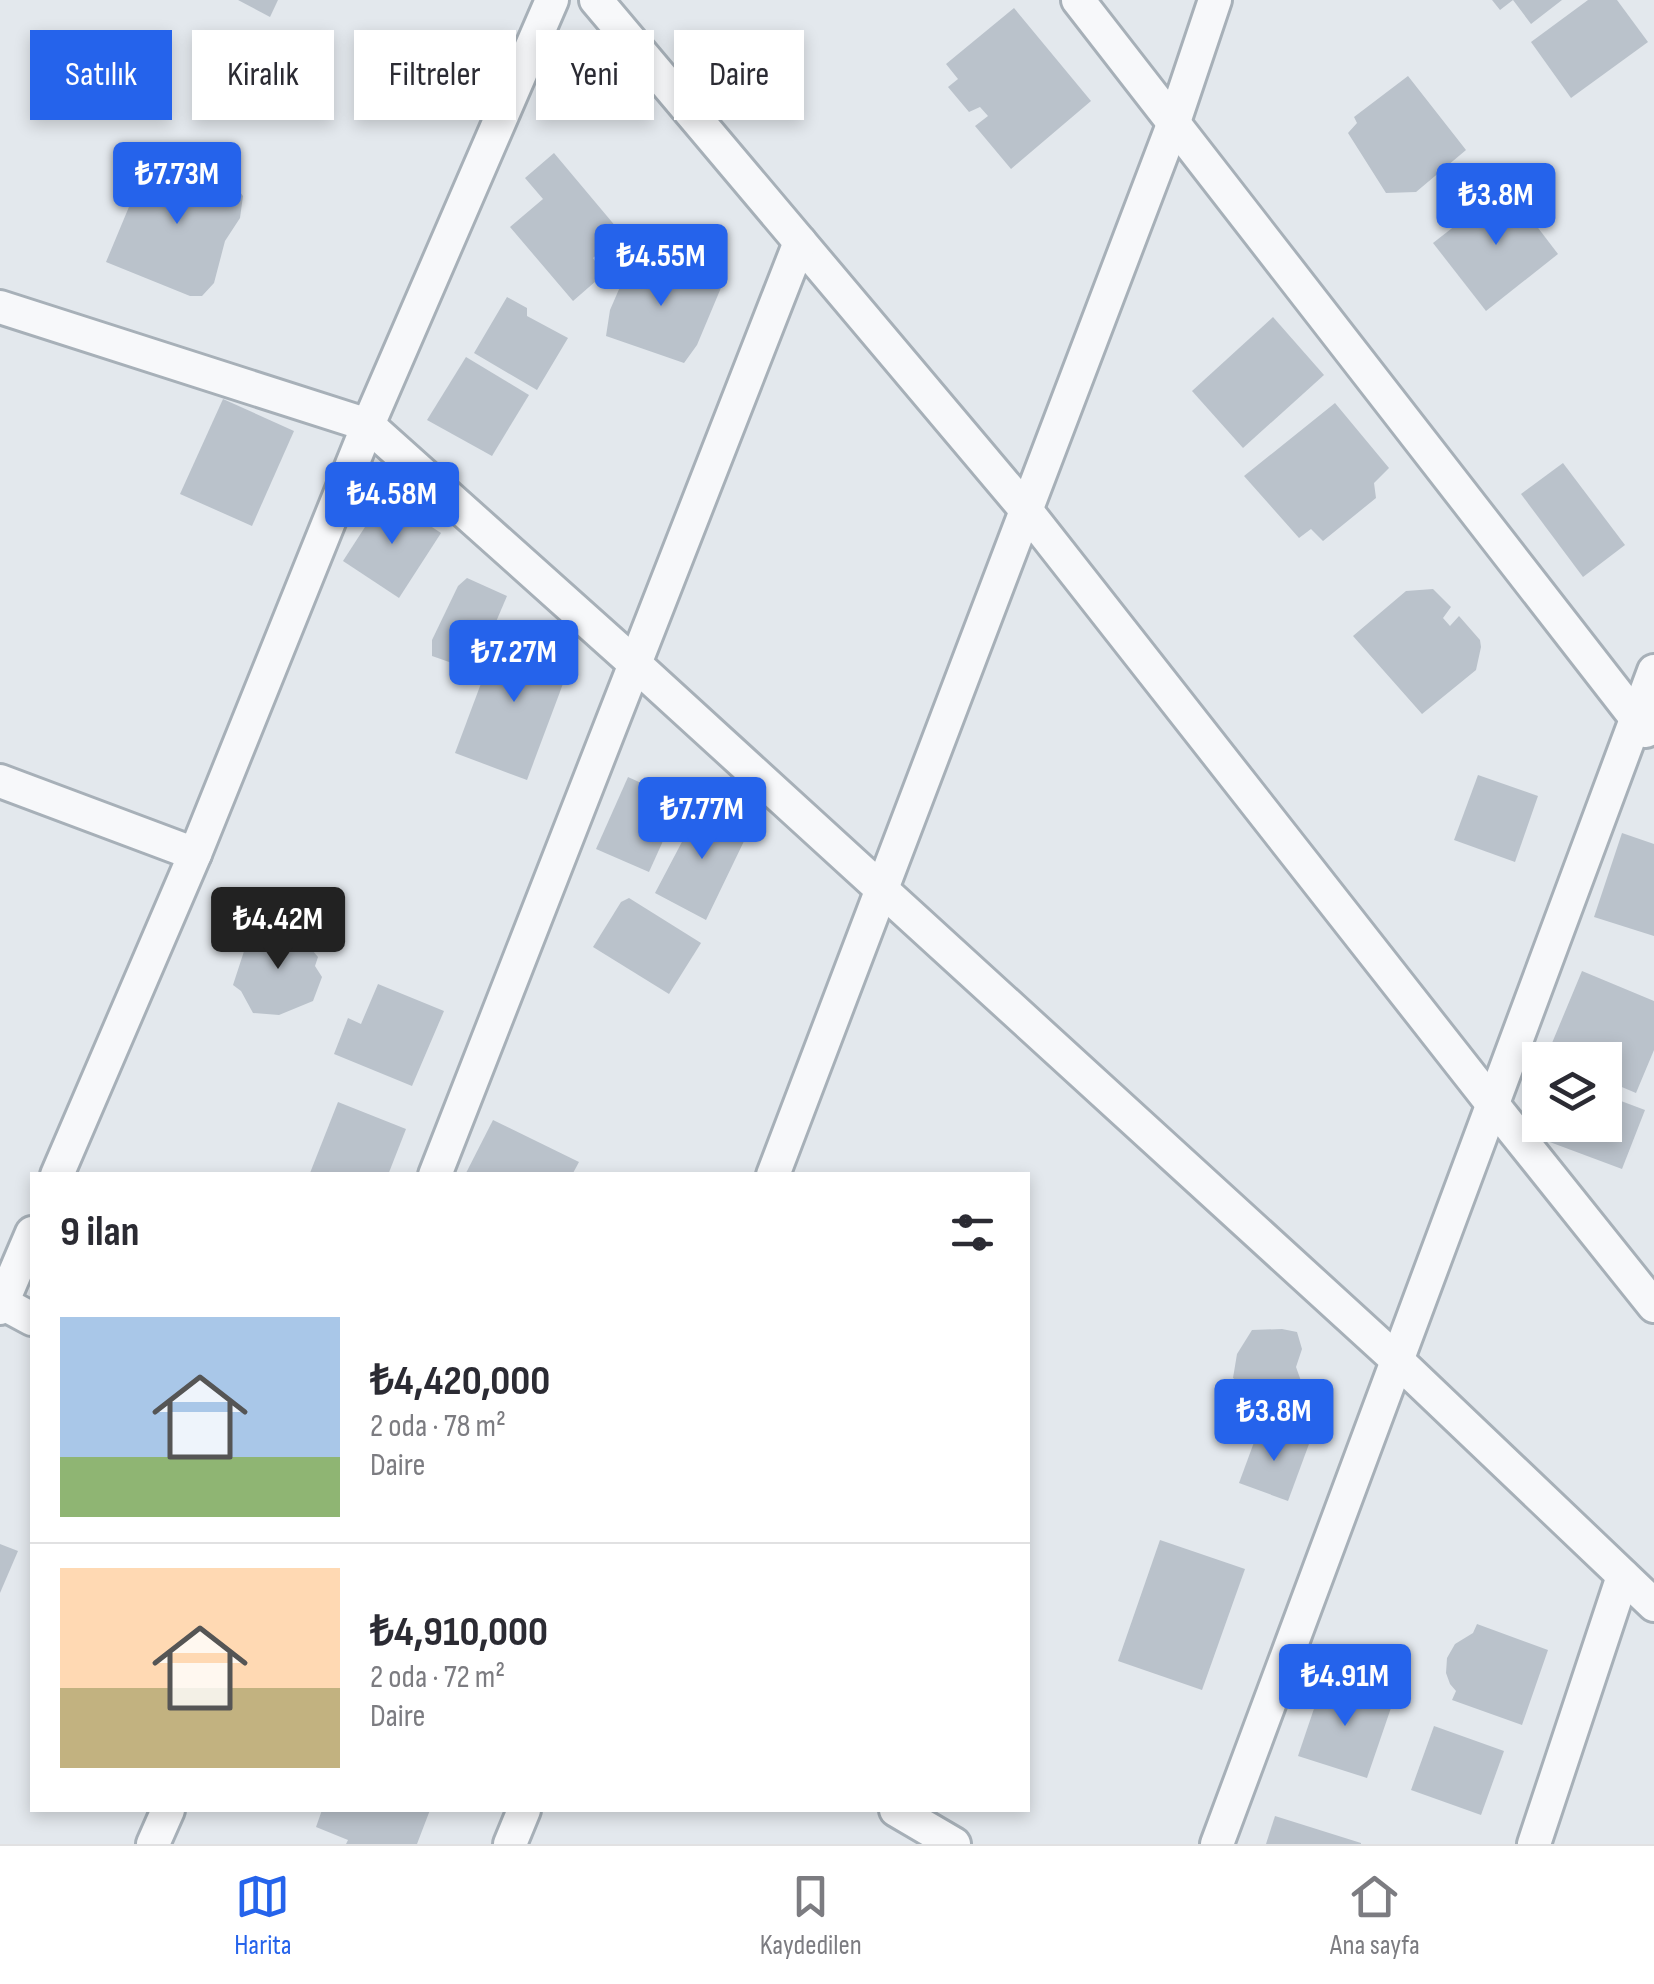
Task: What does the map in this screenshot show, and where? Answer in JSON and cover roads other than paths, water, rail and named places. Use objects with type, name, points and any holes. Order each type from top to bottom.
[{"type":"street","points":[[59,1172],[196,854],[368,425],[552,0]]},
{"type":"street","points":[[596,0],[1026,510],[1654,1306]]},
{"type":"street","points":[[1078,0],[1646,730]]},
{"type":"street","points":[[774,1172],[1174,122],[1216,0]]},
{"type":"street","points":[[436,1172],[800,242]]},
{"type":"street","points":[[0,307],[368,425],[882,888],[1398,1361],[1654,1604]]},
{"type":"street","points":[[1217,1844],[1494,1106],[1646,730],[1654,671]]},
{"type":"street","points":[[0,781],[196,854]]},
{"type":"street","points":[[30,1238],[1,1304],[30,1318]]},
{"type":"street","points":[[1534,1844],[1623,1576]]},
{"type":"street","points":[[153,1844],[167,1812]]},
{"type":"street","points":[[510,1844],[523,1812]]},
{"type":"street","points":[[899,1812],[954,1844]]}]
